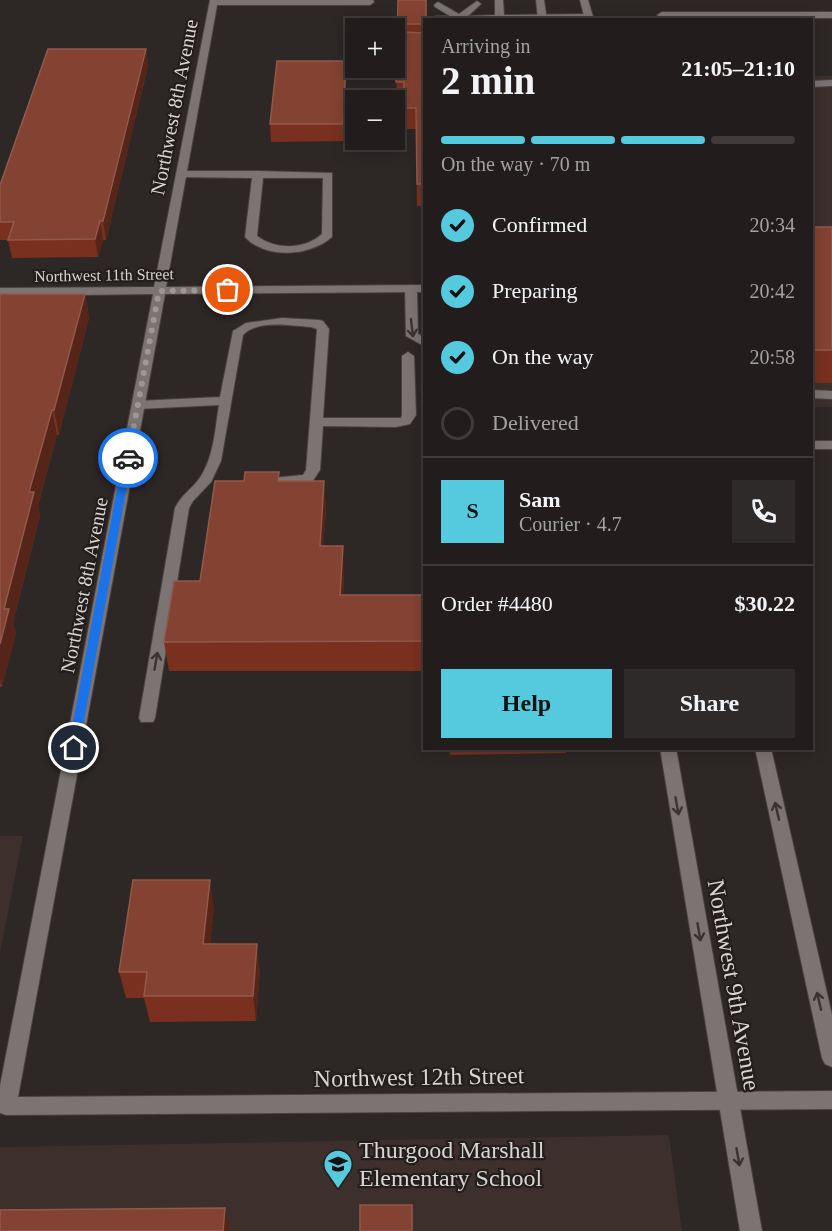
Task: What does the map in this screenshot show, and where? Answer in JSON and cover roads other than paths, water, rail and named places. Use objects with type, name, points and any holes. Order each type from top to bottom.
[{"type":"street","points":[[438,5],[460,18],[500,18],[499,0]]},
{"type":"street","points":[[540,0],[543,18]]},
{"type":"street","points":[[584,0],[589,18]]},
{"type":"street","points":[[214,1],[370,2]]},
{"type":"street","name":"Northwest 8th Avenue","points":[[6,1106],[214,1]]},
{"type":"street","points":[[460,18],[477,4]]},
{"type":"street","points":[[459,5],[460,18]]},
{"type":"street","points":[[762,5],[766,15]]},
{"type":"street","points":[[662,14],[697,10],[732,10],[766,15],[816,11],[832,15]]},
{"type":"street","points":[[813,84],[832,83]]},
{"type":"street","points":[[181,174],[258,174],[328,175],[328,235],[321,243],[305,249],[278,248],[259,245],[251,237],[258,174]]},
{"type":"street","points":[[411,289],[412,336],[423,342]]},
{"type":"street","name":"Northwest 11th Street","points":[[0,292],[423,289]]},
{"type":"street","points":[[411,306],[423,306]]},
{"type":"street","points":[[147,718],[182,508],[190,493],[210,482],[237,334],[246,325],[259,323],[319,324],[324,336],[313,470],[307,479],[261,482]]},
{"type":"street","points":[[317,422],[396,423],[405,421],[409,415],[408,356]]},
{"type":"street","points":[[813,394],[832,394]]},
{"type":"street","points":[[138,405],[226,401]]},
{"type":"street","points":[[813,445],[832,445]]},
{"type":"street","name":"Northwest 9th Avenue","points":[[668,750],[751,1231]]},
{"type":"street","points":[[763,750],[832,1058]]},
{"type":"street","name":"Northwest 12th Street","points":[[6,1106],[832,1100]]},
{"type":"place","name":"Thurgood Marshall Elementary School","points":[[338,1190]]}]
